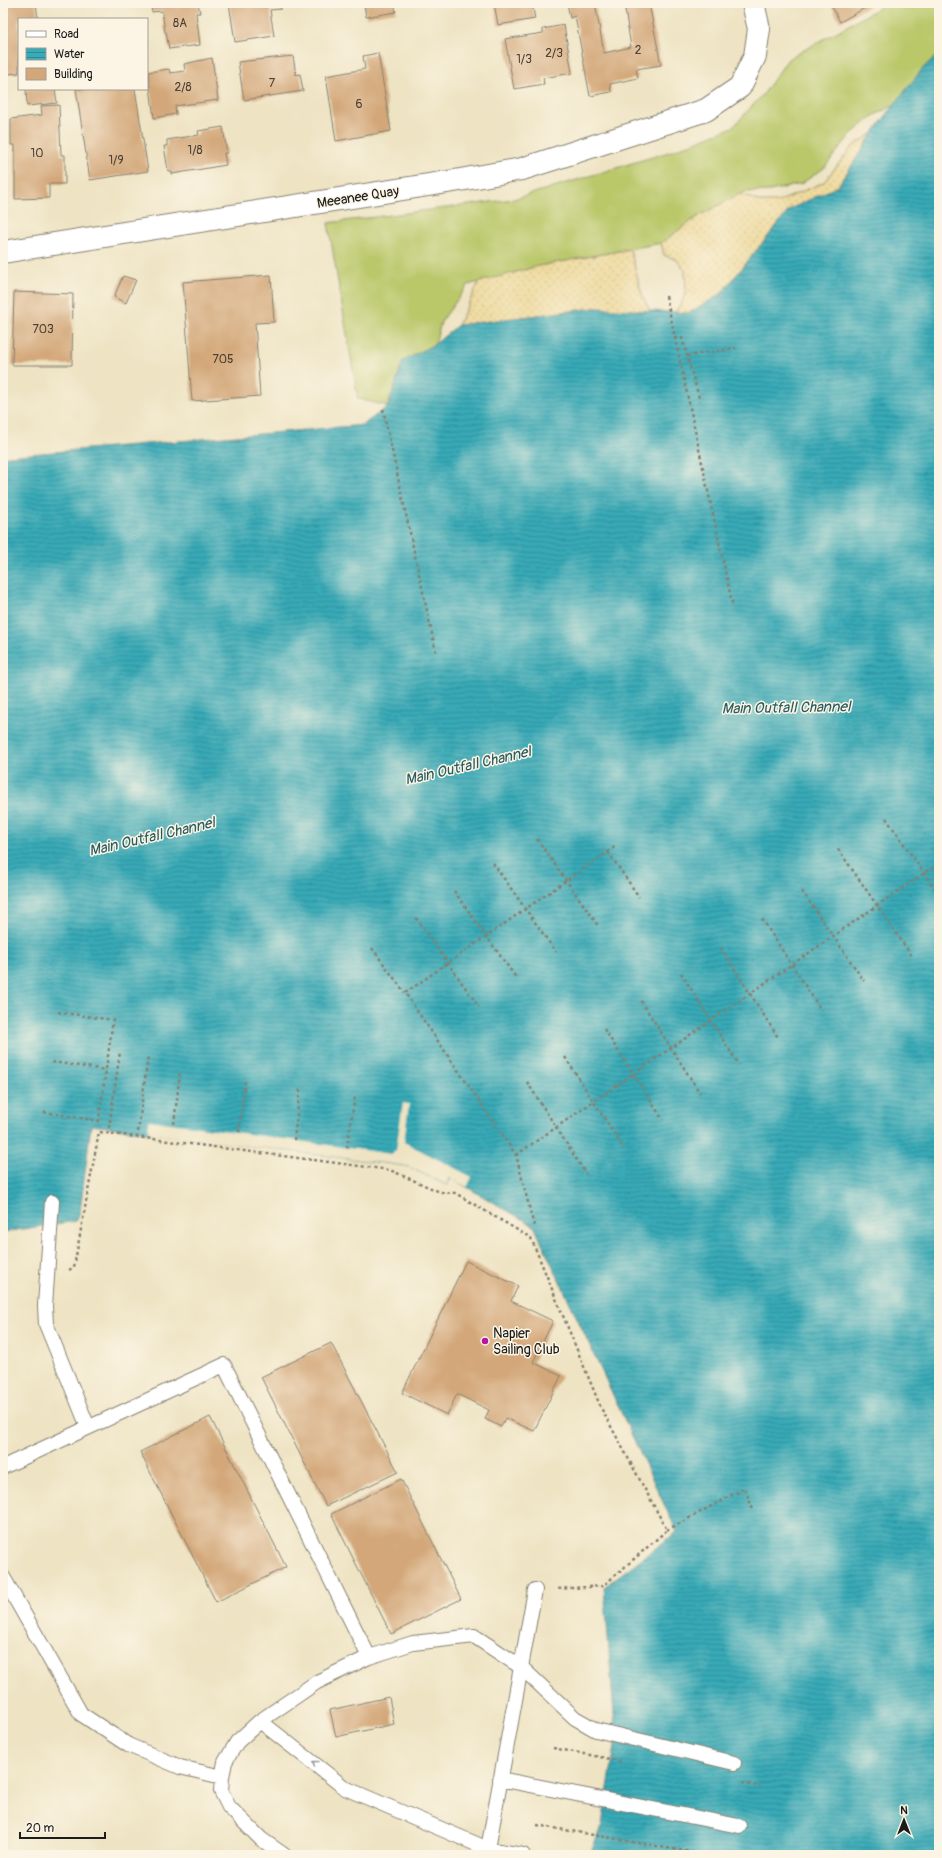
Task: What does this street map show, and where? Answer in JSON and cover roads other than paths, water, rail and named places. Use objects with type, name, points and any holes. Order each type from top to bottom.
[{"type":"street","name":"Meeanee Quay","points":[[3,252],[387,193],[522,169],[706,110],[740,87],[755,56],[759,29],[753,3]]},
{"type":"lane","points":[[52,1202],[46,1281],[46,1324],[88,1427]]},
{"type":"lane","points":[[3,1467],[224,1365],[369,1657]]},
{"type":"lane","points":[[3,1577],[81,1714],[128,1745],[180,1767],[222,1777]]},
{"type":"lane","points":[[488,1848],[535,1590]]},
{"type":"lane","points":[[284,1855],[261,1839],[229,1807],[221,1791],[225,1762],[237,1742],[260,1721],[317,1682],[369,1657],[412,1643],[474,1636],[521,1667],[575,1718],[596,1730],[734,1763]]},
{"type":"lane","points":[[260,1721],[345,1788],[488,1848],[523,1855]]},
{"type":"lane","points":[[500,1779],[739,1826]]},
{"type":"water","name":"Main Outfall Channel","points":[[939,54],[939,1855],[590,1855],[602,1824],[616,1740],[604,1587],[677,1532],[534,1226],[451,1178],[447,1185],[407,1166],[91,1125],[80,1212],[76,1221],[3,1232],[3,458],[8,456],[363,425],[388,406],[403,361],[435,344],[458,325],[595,308],[689,313],[721,294],[790,209],[838,186],[873,133],[894,105],[924,67]]},
{"type":"place","name":"Napier Sailing Club","points":[[485,1341]]}]
